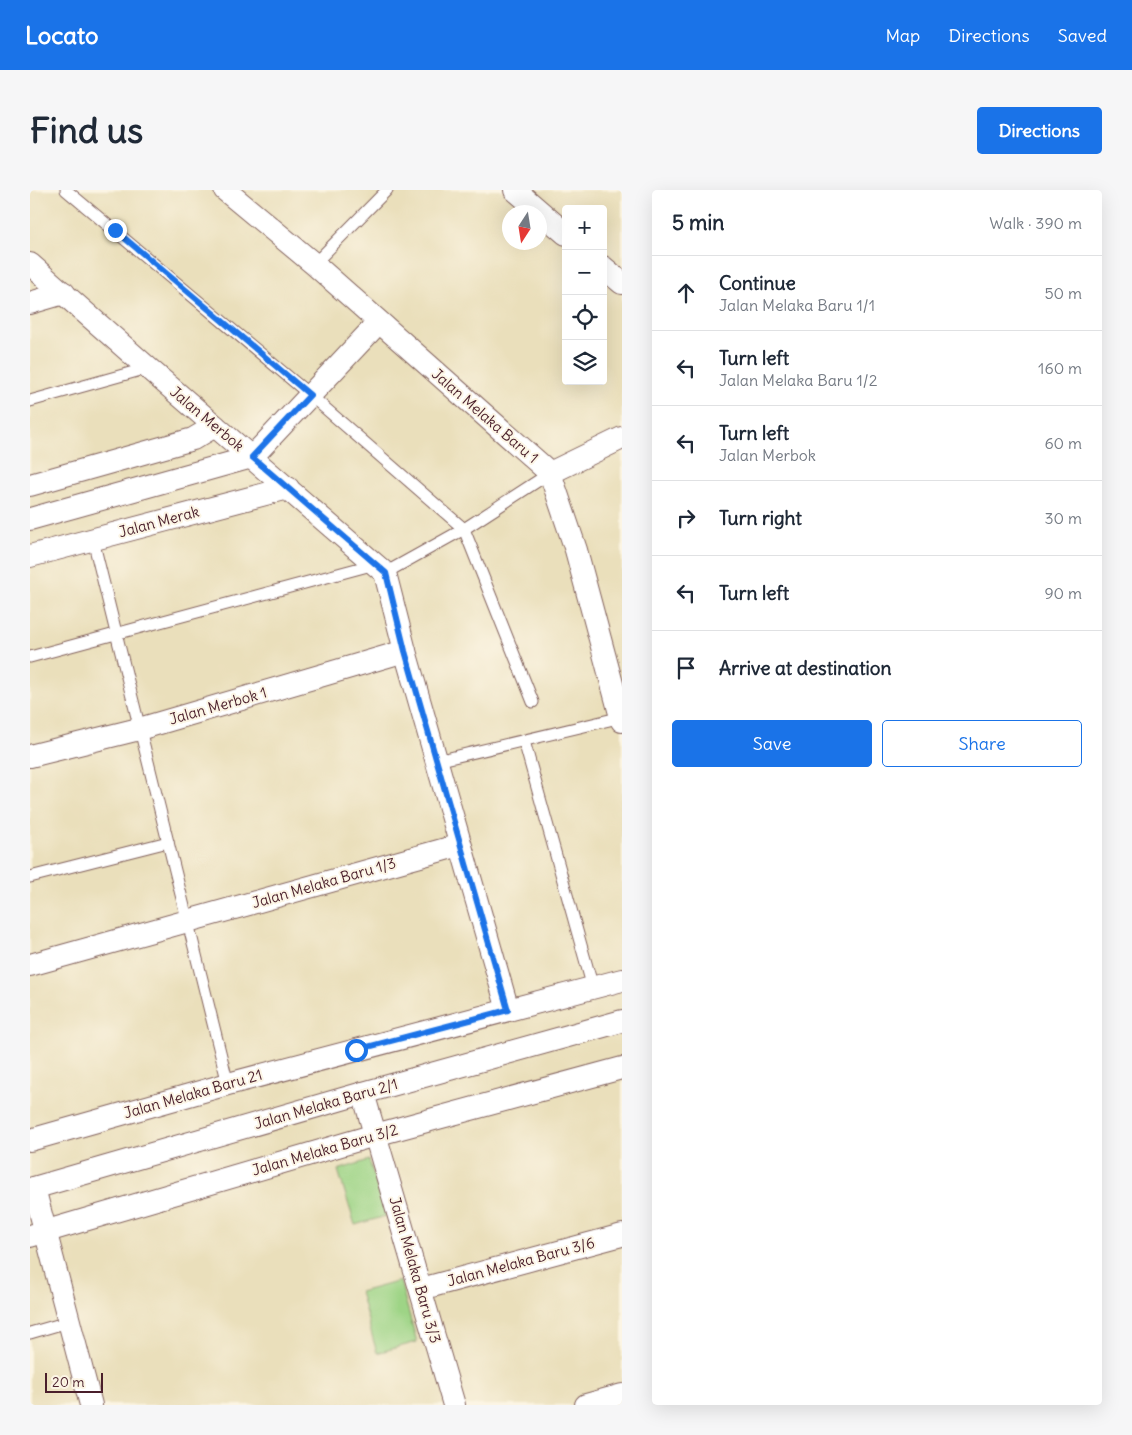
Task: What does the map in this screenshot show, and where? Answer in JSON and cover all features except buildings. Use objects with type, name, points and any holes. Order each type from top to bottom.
[{"type":"street","name":"Jalan Melaka Baru 1","points":[[225,190],[314,264],[378,323],[550,472],[576,550],[622,718]]},
{"type":"street","points":[[524,193],[562,230]]},
{"type":"street","name":"Jalan Merbok","points":[[30,264],[380,568]]},
{"type":"street","points":[[607,270],[622,283]]},
{"type":"street","points":[[30,303],[64,293]]},
{"type":"street","points":[[30,519],[252,457],[378,323]]},
{"type":"street","points":[[30,485],[193,440],[215,426]]},
{"type":"street","points":[[550,472],[622,438]]},
{"type":"street","name":"Jalan Merak","points":[[30,556],[288,488]]},
{"type":"street","points":[[380,568],[508,1010]]},
{"type":"street","name":"Jalan Merbok 1","points":[[30,756],[140,729],[405,651]]},
{"type":"street","name":"Jalan Melaka Baru 1/3","points":[[30,965],[460,845]]},
{"type":"street","name":"Jalan Melaka Baru 21","points":[[30,1140],[228,1084],[622,980]]},
{"type":"street","name":"Jalan Melaka Baru 2/1","points":[[32,1189],[364,1092],[622,1021]]},
{"type":"street","name":"Jalan Melaka Baru 3/2","points":[[37,1234],[375,1135],[622,1068]]},
{"type":"street","name":"Jalan Melaka Baru 3/3","points":[[364,1092],[454,1405]]},
{"type":"street","points":[[32,1189],[37,1234],[68,1322],[91,1405]]},
{"type":"street","name":"Jalan Melaka Baru 3/6","points":[[421,1289],[622,1235]]},
{"type":"street","points":[[586,1405],[614,1400]]},
{"type":"lane","points":[[66,190],[310,395],[464,529],[533,702]]},
{"type":"lane","points":[[314,264],[387,190]]},
{"type":"lane","points":[[30,401],[148,368]]},
{"type":"lane","points":[[30,658],[380,568],[464,529],[550,472]]},
{"type":"lane","points":[[93,540],[228,1084]]},
{"type":"lane","points":[[436,761],[622,718]]},
{"type":"lane","points":[[524,740],[593,988]]},
{"type":"lane","points":[[30,877],[168,842]]},
{"type":"lane","points":[[30,1333],[68,1322]]},
{"type":"green space","points":[[369,1160],[386,1216],[355,1225],[338,1170]]},
{"type":"green space","points":[[400,1281],[417,1342],[377,1353],[360,1292]]},
{"type":"route","points":[[115,230],[310,395],[252,457],[386,573],[405,651],[508,1010],[356,1050]]}]
